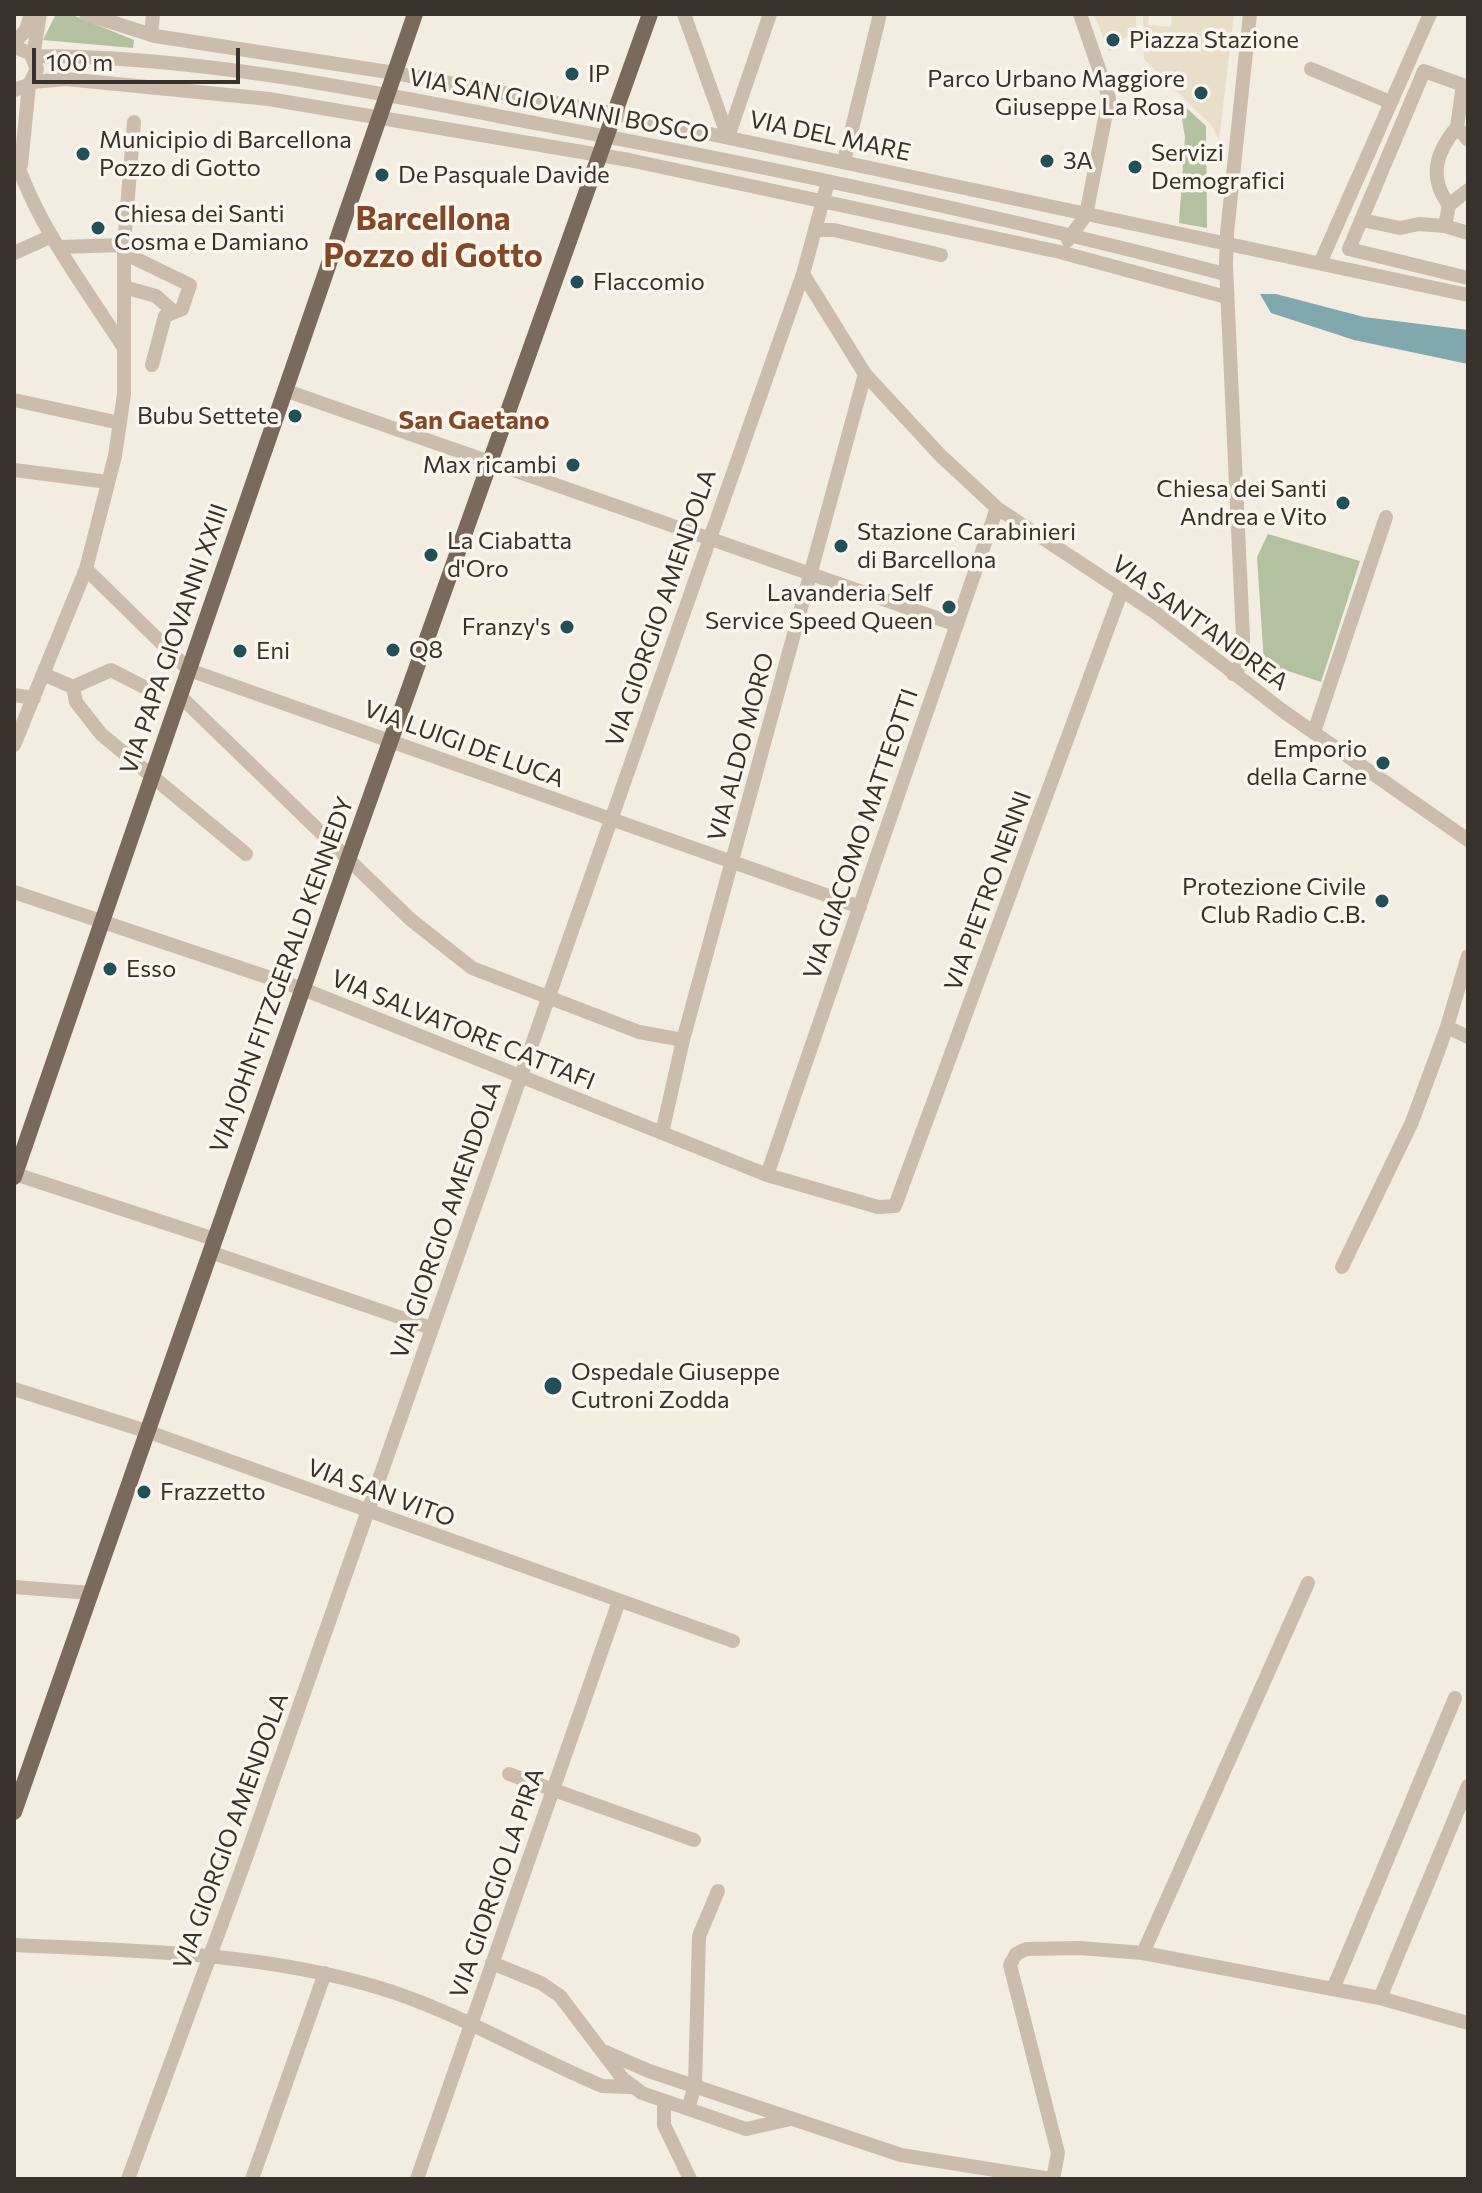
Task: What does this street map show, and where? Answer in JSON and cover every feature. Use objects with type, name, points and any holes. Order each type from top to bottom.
[{"type":"main road","name":"VIA PAPA GIOVANNI XXIII","points":[[14,1176],[415,14]]},
{"type":"main road","name":"VIA JOHN FITZGERALD KENNEDY","points":[[14,1812],[349,857],[650,14]]},
{"type":"street","points":[[31,14],[20,29],[14,45],[33,56]]},
{"type":"street","points":[[19,181],[30,84],[37,69],[33,56],[40,14]]},
{"type":"street","name":"VIA DEL MARE","points":[[86,14],[151,35],[395,73],[616,114],[1306,262],[1321,261],[1468,295]]},
{"type":"street","points":[[151,35],[153,14]]},
{"type":"street","points":[[684,14],[728,137]]},
{"type":"street","points":[[728,137],[770,14]]},
{"type":"street","points":[[844,161],[880,14]]},
{"type":"street","points":[[1060,252],[1086,215],[1109,98],[1081,16],[1065,14]]},
{"type":"street","points":[[1233,674],[1242,663],[1243,638],[1226,268],[1250,14]]},
{"type":"street","points":[[1321,261],[1430,14]]},
{"type":"street","name":"VIA SAN GIOVANNI BOSCO","points":[[33,56],[142,62],[276,75],[608,136],[1226,268]]},
{"type":"street","points":[[1311,69],[1390,102]]},
{"type":"street","points":[[1449,205],[1439,193],[1436,165],[1438,154],[1457,127],[1465,86],[1424,71],[1349,249],[1468,278]]},
{"type":"street","name":"VIA SAN GIOVANNI BOSCO","points":[[14,90],[30,84],[66,79],[139,85],[380,116],[602,155],[1060,252],[1226,297]]},
{"type":"street","points":[[14,745],[86,569],[120,423],[124,249],[134,122]]},
{"type":"street","points":[[1457,127],[1468,140]]},
{"type":"street","points":[[14,154],[19,181],[124,348]]},
{"type":"street","points":[[803,274],[828,182]]},
{"type":"street","points":[[1445,226],[1449,205],[1468,190]]},
{"type":"street","points":[[1362,220],[1400,228],[1419,224],[1445,226],[1468,233]]},
{"type":"street","points":[[815,230],[834,230],[941,255]]},
{"type":"street","points":[[14,253],[56,242],[124,249],[190,285],[182,309],[165,316],[152,365]]},
{"type":"street","name":"VIA SANT'ANDREA","points":[[803,274],[865,374],[940,455],[997,508],[1122,590],[1233,674],[1468,840]]},
{"type":"street","name":"VIA GIORGIO AMENDOLA","points":[[128,2179],[210,1955],[803,274]]},
{"type":"street","points":[[124,287],[156,296],[174,312]]},
{"type":"street","name":"VIA ALDO MORO","points":[[662,1133],[683,1040],[865,374]]},
{"type":"street","points":[[284,390],[957,625]]},
{"type":"street","points":[[14,400],[120,423]]},
{"type":"street","points":[[14,470],[108,482]]},
{"type":"street","name":"VIA GIACOMO MATTEOTTI","points":[[767,1175],[997,508]]},
{"type":"street","points":[[1314,732],[1386,517]]},
{"type":"street","name":"VIA LUIGI DE LUCA","points":[[86,569],[189,670],[860,907]]},
{"type":"street","name":"VIA PIETRO NENNI","points":[[895,1206],[1122,590]]},
{"type":"street","points":[[43,674],[73,687],[111,670],[148,689]]},
{"type":"street","points":[[73,687],[76,702],[88,721],[246,854]]},
{"type":"street","points":[[14,695],[34,698]]},
{"type":"street","points":[[180,696],[410,919],[472,968],[639,1032],[683,1040]]},
{"type":"street","name":"VIA SALVATORE CATTAFI","points":[[14,892],[303,989],[767,1175],[878,1207],[895,1206]]},
{"type":"street","points":[[1342,1267],[1412,1122],[1447,1027],[1468,956]]},
{"type":"street","points":[[1447,1027],[1468,1037]]},
{"type":"street","points":[[14,1176],[431,1328]]},
{"type":"street","name":"VIA SAN VITO","points":[[14,1389],[146,1431],[733,1641]]},
{"type":"street","points":[[1143,1953],[1308,1583]]},
{"type":"street","points":[[14,1587],[91,1593]]},
{"type":"street","name":"VIA GIORGIO LA PIRA","points":[[417,2179],[619,1601]]},
{"type":"street","points":[[1333,1989],[1455,1698]]},
{"type":"street","points":[[509,1774],[694,1840]]},
{"type":"street","points":[[1380,1998],[1468,1786]]},
{"type":"street","points":[[688,2108],[695,2086],[699,1936],[718,1891]]},
{"type":"street","points":[[14,1945],[210,1955],[265,1961],[325,1973],[383,1989],[602,2086],[636,2090],[746,2129],[792,2119]]},
{"type":"street","points":[[605,2052],[649,2071],[901,2155],[1052,2179],[1058,2153],[1010,1965],[1016,1954],[1026,1949],[1080,1948],[1143,1953],[1380,1998],[1468,2023]]},
{"type":"street","points":[[492,1963],[541,1983],[560,1996],[636,2090]]},
{"type":"street","points":[[252,2179],[325,1973]]},
{"type":"street","points":[[636,2090],[649,2071]]},
{"type":"street","points":[[664,2102],[664,2125],[690,2179]]},
{"type":"green space","points":[[56,14],[70,14],[134,40],[133,48],[43,40]]},
{"type":"green space","points":[[1179,101],[1206,126],[1207,228],[1179,223],[1185,137]]},
{"type":"green space","points":[[1268,534],[1360,561],[1321,682],[1264,663],[1257,557]]},
{"type":"shaded area","name":"Piazza Stazione","points":[[1094,14],[1136,14],[1136,29],[1109,52]]},
{"type":"shaded area","name":"Parco Urbano Maggiore Giuseppe La Rosa","points":[[1143,14],[1149,14],[1148,25],[1171,27],[1172,14],[1234,14],[1219,140],[1212,126],[1144,59]]},
{"type":"water","points":[[1260,294],[1276,294],[1364,317],[1468,330],[1468,364],[1354,340],[1271,313]]},
{"type":"place","name":"Piazza Stazione","points":[[1113,40]]},
{"type":"place","name":"IP","points":[[572,74]]},
{"type":"place","name":"Parco Urbano Maggiore Giuseppe La Rosa","points":[[1201,93]]},
{"type":"place","name":"Municipio di Barcellona Pozzo di Gotto","points":[[83,154]]},
{"type":"place","name":"3A","points":[[1047,161]]},
{"type":"place","name":"Servizi Demografici","points":[[1135,167]]},
{"type":"place","name":"De Pasquale Davide","points":[[382,175]]},
{"type":"place","name":"Chiesa dei Santi Cosma e Damiano","points":[[98,228]]},
{"type":"place","name":"Flaccomio","points":[[577,282]]},
{"type":"place","name":"Bubu Settete","points":[[295,416]]},
{"type":"place","name":"Max ricambi","points":[[573,465]]},
{"type":"place","name":"Chiesa dei Santi Andrea e Vito","points":[[1343,503]]},
{"type":"place","name":"Stazione Carabinieri di Barcellona","points":[[841,546]]},
{"type":"place","name":"La Ciabatta d'Oro","points":[[431,555]]},
{"type":"place","name":"Lavanderia Self Service Speed Queen","points":[[949,607]]},
{"type":"place","name":"Franzy's","points":[[567,627]]},
{"type":"place","name":"Q8","points":[[393,650]]},
{"type":"place","name":"Eni","points":[[240,651]]},
{"type":"place","name":"Emporio della Carne","points":[[1383,763]]},
{"type":"place","name":"Protezione Civile Club Radio C.B.","points":[[1382,901]]},
{"type":"place","name":"Esso","points":[[110,969]]},
{"type":"place","name":"Ospedale Giuseppe Cutroni Zodda","points":[[553,1386]]},
{"type":"place","name":"Frazzetto","points":[[144,1492]]},
{"type":"district","name":"Barcellona Pozzo di Gotto","points":[[433,238]]},
{"type":"district","name":"San Gaetano","points":[[474,420]]}]
